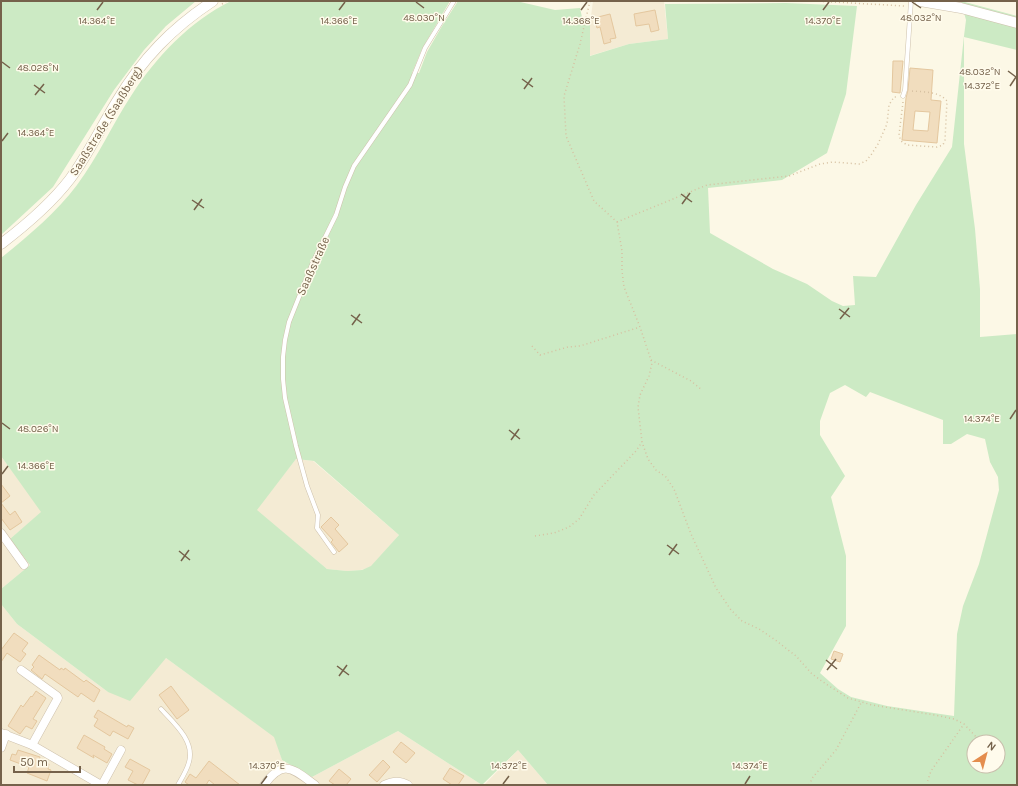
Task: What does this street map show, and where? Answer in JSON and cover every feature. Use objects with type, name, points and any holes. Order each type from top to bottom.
[{"type":"street","name":"Saaßstraße (Saaßberg)","points":[[1,244],[47,205],[70,179],[117,100],[154,49],[180,25],[213,1]]},
{"type":"street","points":[[920,1],[961,8],[1017,23]]},
{"type":"street","points":[[1,533],[24,565]]},
{"type":"street","points":[[21,670],[58,698],[32,745]]},
{"type":"street","points":[[1,748],[4,733],[32,745],[102,785],[121,750]]},
{"type":"street","points":[[264,785],[274,773],[281,768],[296,771],[315,785]]},
{"type":"street","points":[[384,785],[389,782],[399,781],[408,785]]},
{"type":"lane","name":"Saaßstraße","points":[[334,552],[317,528],[318,515],[307,486],[296,446],[284,386],[283,357],[285,340],[289,322],[336,215],[345,187],[354,166],[410,85],[425,48],[454,1]]},
{"type":"lane","points":[[903,96],[905,90],[911,1]]},
{"type":"lane","points":[[162,709],[186,738],[189,747],[189,763],[178,785]]},
{"type":"path","points":[[590,1],[580,44],[564,96],[566,136],[594,201],[617,222],[622,251],[624,287],[652,363],[649,376],[640,395],[638,407],[642,442],[648,459],[656,470],[666,477],[674,489],[716,588],[731,610],[742,621],[774,638],[796,656],[812,674],[848,698],[872,705],[935,715],[954,720],[964,724],[973,734]]},
{"type":"path","points":[[671,1],[676,1]]},
{"type":"path","points":[[617,222],[707,185],[789,176],[820,164],[833,162],[859,164],[866,160],[878,144],[887,124],[890,105],[894,97],[903,96],[899,135],[901,141],[907,145],[936,147],[943,145],[945,140],[947,101],[943,96],[936,94],[905,90]]},
{"type":"path","points":[[532,346],[540,355],[568,347],[580,346],[640,327]]},
{"type":"path","points":[[651,360],[691,381],[702,390]]},
{"type":"path","points":[[535,536],[554,533],[569,527],[579,519],[594,495],[636,451],[642,442]]},
{"type":"path","points":[[809,785],[813,777],[836,750],[862,702]]},
{"type":"path","points":[[927,785],[931,771],[964,724]]},
{"type":"shaded area","points":[[593,1],[664,1],[668,39],[629,44],[589,56],[590,24]]},
{"type":"shaded area","points":[[1,456],[42,512],[10,539],[30,565],[1,589]]},
{"type":"shaded area","points":[[296,459],[313,461],[399,535],[371,567],[361,570],[347,571],[327,569],[256,510]]},
{"type":"shaded area","points":[[1,604],[17,624],[108,692],[166,658],[275,737],[282,760],[312,777],[398,731],[482,785],[1,785]]},
{"type":"shaded area","points":[[518,750],[548,785],[484,785]]},
{"type":"green space","points":[[1,1],[196,1],[166,26],[144,50],[114,90],[53,187],[1,235]]},
{"type":"green space","points":[[231,1],[450,1],[422,49],[412,73],[419,73],[427,52],[458,1],[516,1],[555,10],[580,8],[583,22],[590,24],[590,56],[629,44],[668,39],[665,4],[786,3],[857,6],[846,94],[827,153],[782,180],[708,188],[710,233],[773,269],[807,284],[832,301],[843,306],[855,305],[853,276],[876,277],[916,205],[952,147],[964,36],[966,20],[961,1],[1017,16],[1017,50],[964,37],[964,144],[975,229],[980,289],[980,337],[1017,334],[1017,785],[548,785],[518,750],[482,785],[398,731],[312,777],[282,760],[274,737],[166,658],[130,701],[108,692],[17,624],[1,604],[1,589],[30,565],[10,539],[41,512],[1,456],[1,258],[51,215],[69,195],[92,163],[131,96],[151,68],[175,42],[201,19]],"holes":[[[845,385],[866,397],[870,392],[943,420],[943,444],[951,444],[967,434],[985,439],[990,462],[998,477],[999,490],[979,564],[963,606],[957,634],[954,716],[887,706],[851,697],[838,689],[820,673],[846,626],[846,556],[831,497],[845,476],[820,435],[820,421],[830,393]],[[296,459],[314,461],[399,535],[371,566],[362,570],[347,571],[327,569],[257,510]]]},
{"type":"building","points":[[655,10],[659,30],[651,32],[649,24],[636,26],[634,14]]},
{"type":"building","points":[[610,14],[616,38],[610,39],[611,42],[604,44],[600,27],[597,28],[594,18]]},
{"type":"building","points":[[893,61],[903,61],[900,93],[892,92]]},
{"type":"building","points":[[910,68],[933,70],[931,100],[941,101],[937,143],[902,140]],"holes":[[[915,111],[930,112],[928,131],[913,130]]]},
{"type":"building","points":[[1,484],[10,496],[1,503]]},
{"type":"building","points":[[1,503],[10,515],[15,511],[22,522],[10,530],[1,518]]},
{"type":"building","points":[[331,517],[339,525],[335,529],[348,544],[339,552],[331,542],[333,540],[321,527]]},
{"type":"building","points":[[14,633],[28,643],[22,651],[26,654],[20,662],[7,653],[1,662],[1,650]]},
{"type":"building","points":[[834,651],[843,654],[840,662],[831,659]]},
{"type":"building","points":[[39,655],[60,670],[61,668],[64,670],[65,668],[84,682],[86,680],[100,690],[94,702],[81,693],[78,697],[45,674],[42,679],[31,670],[34,667],[32,665]]},
{"type":"building","points":[[171,686],[189,710],[177,719],[159,695]]},
{"type":"building","points":[[36,691],[46,698],[33,719],[37,721],[32,729],[26,726],[20,734],[8,726],[21,705],[23,707]]},
{"type":"building","points":[[98,710],[127,727],[128,725],[134,728],[128,739],[113,731],[110,736],[94,726],[98,719],[94,717]]},
{"type":"building","points":[[84,735],[105,747],[104,749],[112,754],[107,763],[93,755],[94,758],[77,748]]},
{"type":"building","points":[[401,742],[415,753],[406,763],[393,752]]},
{"type":"building","points":[[18,750],[40,757],[39,761],[49,764],[48,769],[51,770],[47,781],[27,773],[29,767],[10,760],[12,754],[16,755]]},
{"type":"building","points":[[130,759],[150,770],[142,785],[138,785],[128,780],[133,771],[125,767]]},
{"type":"building","points":[[383,760],[390,767],[377,782],[369,775]]},
{"type":"building","points":[[209,761],[240,785],[215,785],[209,780],[206,785],[189,785],[185,782],[190,774],[196,778]]},
{"type":"building","points":[[450,768],[464,776],[458,785],[452,785],[443,779]]},
{"type":"building","points":[[339,769],[351,779],[346,785],[335,785],[329,781]]}]
